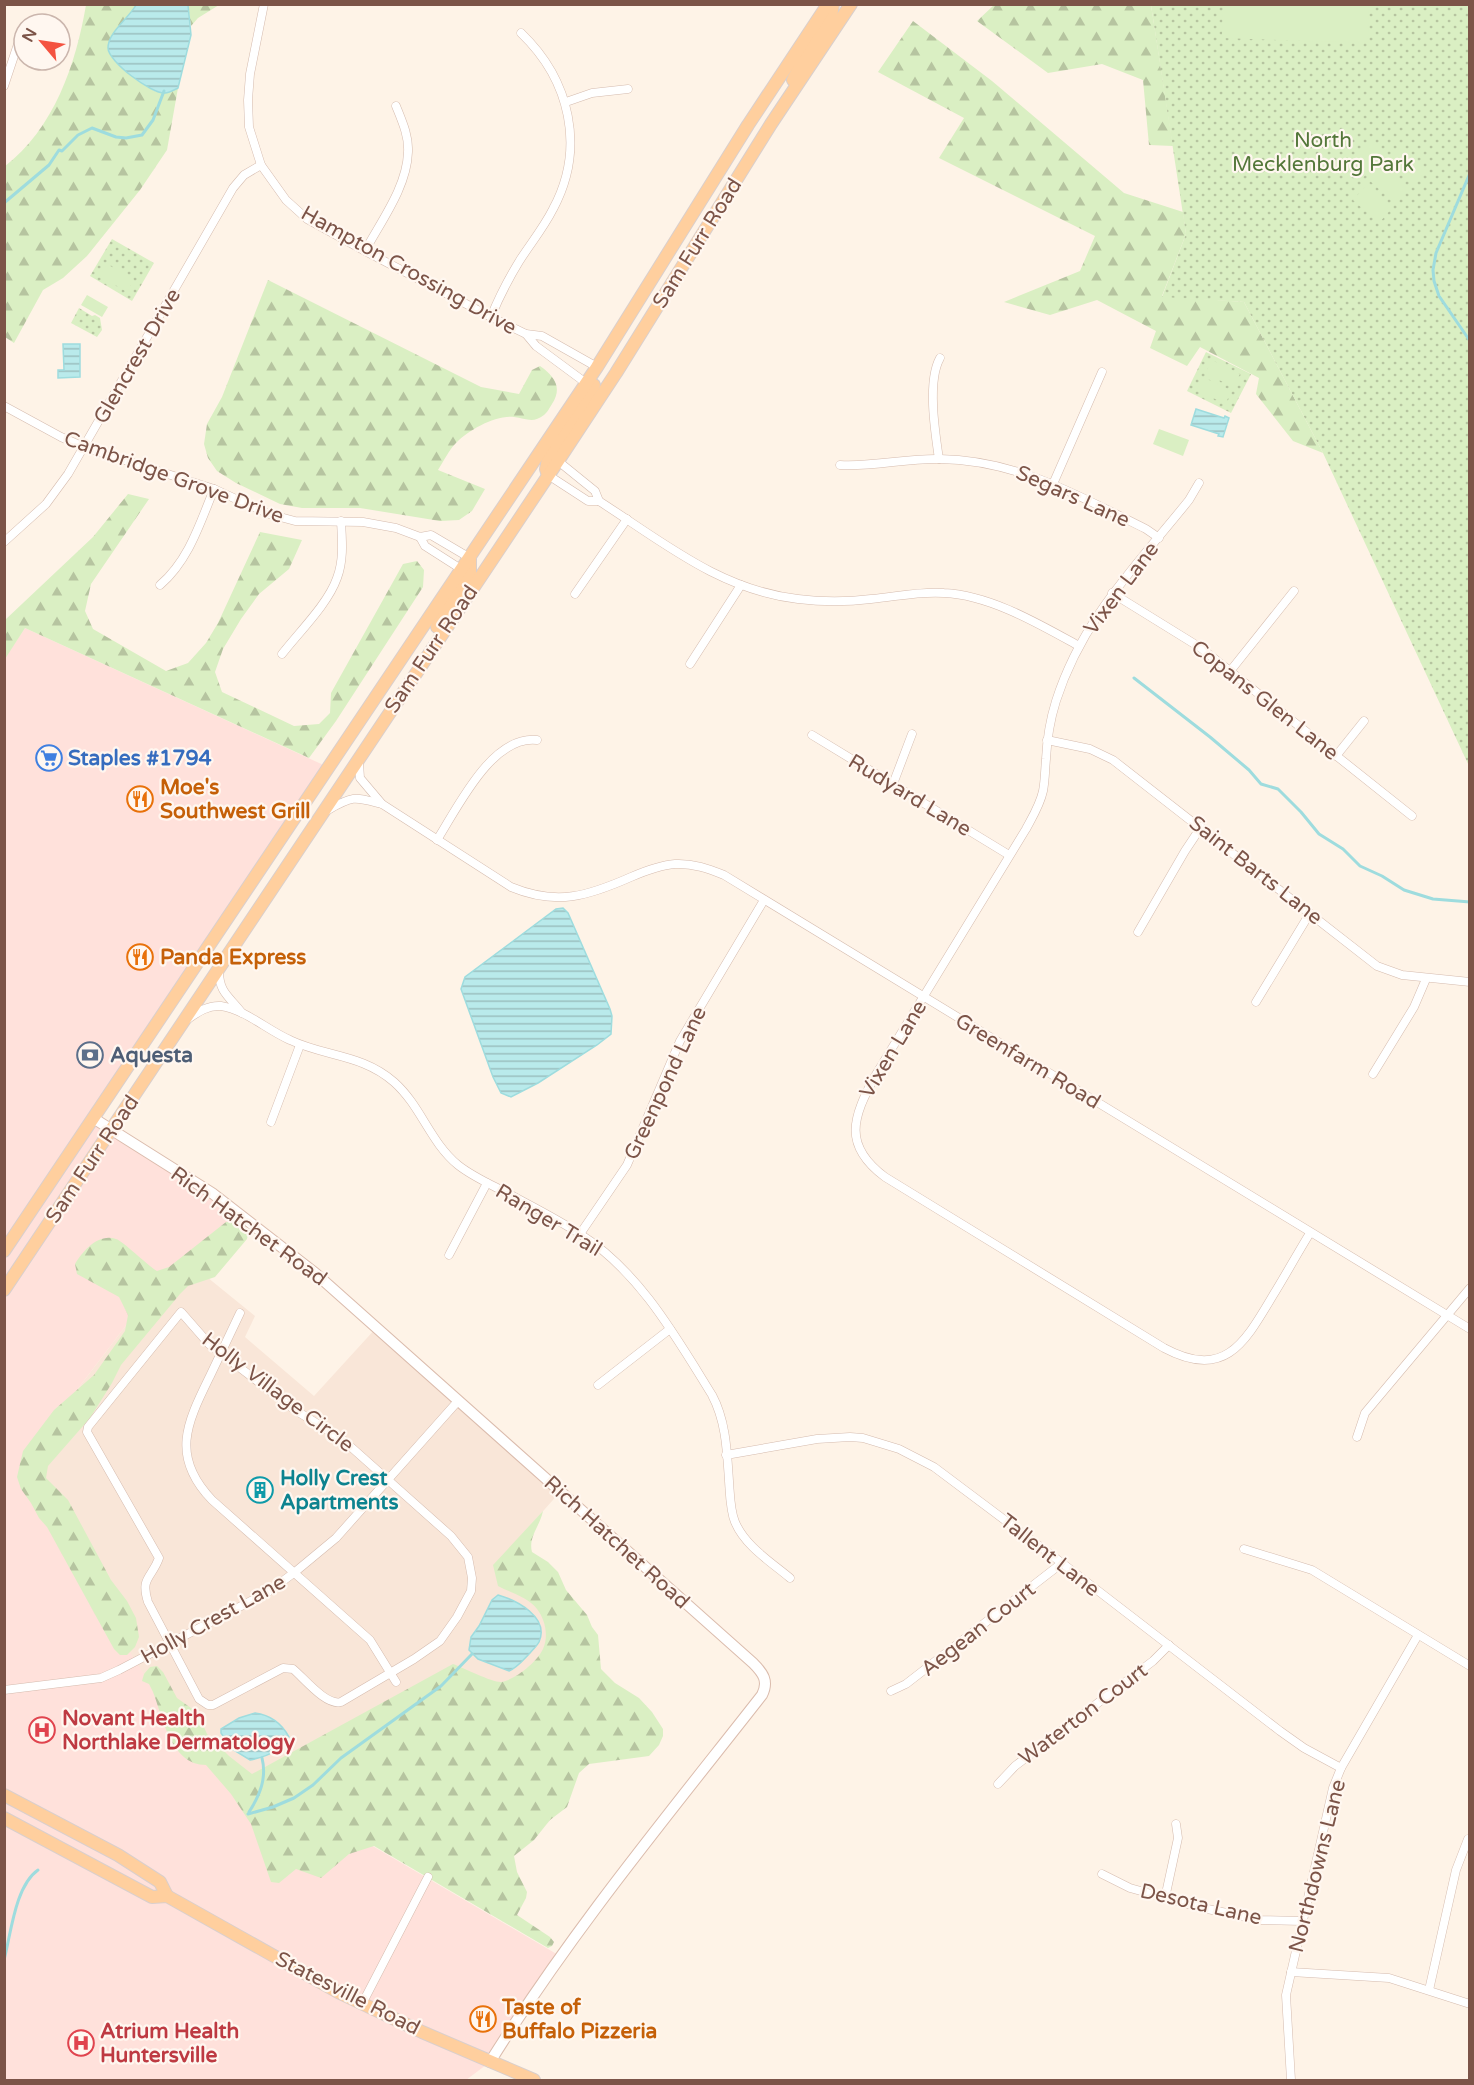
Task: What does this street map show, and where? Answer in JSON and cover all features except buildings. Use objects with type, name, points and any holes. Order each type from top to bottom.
[{"type":"main road","name":"Sam Furr Road","points":[[4,1251],[597,367],[748,125],[828,4]]},
{"type":"main road","points":[[771,124],[804,58],[831,17],[833,4]]},
{"type":"main road","name":"Sam Furr Road","points":[[4,1290],[558,461],[621,365],[771,124],[851,4]]},
{"type":"main road","points":[[548,475],[546,469],[548,459],[587,397],[634,309]]},
{"type":"main road","points":[[391,710],[470,573],[470,558]]},
{"type":"main road","name":"Statesville Road","points":[[4,1796],[118,1855],[160,1882],[167,1896]]},
{"type":"main road","name":"Statesville Road","points":[[4,1818],[152,1896],[167,1896],[362,2004],[534,2080]]},
{"type":"street","name":"Hampton Crossing Drive","points":[[264,4],[253,52],[248,100],[249,127],[261,165],[286,200],[307,219],[365,251],[526,334],[542,336],[597,367]]},
{"type":"street","points":[[491,317],[510,278],[554,208],[565,183],[571,144],[566,102],[557,80],[543,58],[521,33]]},
{"type":"street","points":[[4,86],[12,62]]},
{"type":"street","points":[[566,102],[592,93],[628,89]]},
{"type":"street","points":[[365,251],[399,189],[405,171],[407,141],[396,106]]},
{"type":"street","name":"Glencrest Drive","points":[[4,542],[46,504],[68,474],[233,188],[244,175],[261,165]]},
{"type":"street","name":"Hampton Crossing Drive","points":[[526,334],[536,346],[586,383]]},
{"type":"street","points":[[939,459],[933,380],[935,367],[940,358]]},
{"type":"street","points":[[1053,484],[1102,372]]},
{"type":"street","name":"Cambridge Grove Drive","points":[[4,406],[84,447],[214,489],[269,514],[313,523],[379,523],[420,537],[430,535],[470,558]]},
{"type":"street","name":"Segars Lane","points":[[840,465],[861,466],[939,459],[968,460],[1014,469],[1053,484],[1146,529],[1159,538]]},
{"type":"street","points":[[558,461],[595,491],[599,501]]},
{"type":"street","points":[[548,475],[588,501],[599,501],[696,565],[727,581],[773,595],[819,601],[848,601],[928,592],[967,595],[988,602],[1079,646]]},
{"type":"street","name":"Vixen Lane","points":[[1199,483],[1189,500],[1159,538],[1112,593],[1079,646],[1056,701],[1047,740],[1044,789],[1040,802],[1026,829],[885,1059],[857,1111],[855,1127],[861,1152],[867,1162],[885,1177],[1177,1355],[1201,1360],[1223,1356],[1239,1347],[1310,1233]]},
{"type":"street","points":[[160,585],[170,577],[186,554],[214,489]]},
{"type":"street","points":[[575,594],[627,519]]},
{"type":"street","points":[[282,654],[325,599],[337,578],[343,544],[341,522]]},
{"type":"street","name":"Cambridge Grove Drive","points":[[420,537],[425,546],[461,569]]},
{"type":"street","points":[[690,664],[741,585]]},
{"type":"street","points":[[1231,670],[1294,591]]},
{"type":"street","name":"Copans Glen Lane","points":[[1112,593],[1182,635],[1231,670],[1412,816]]},
{"type":"street","points":[[1336,756],[1364,721]]},
{"type":"street","points":[[893,784],[912,734]]},
{"type":"street","name":"Rudyard Lane","points":[[812,735],[1009,855]]},
{"type":"street","points":[[437,840],[489,763],[516,743],[530,739],[537,740]]},
{"type":"street","name":"Saint Barts Lane","points":[[1047,740],[1075,744],[1101,752],[1202,827],[1377,966],[1402,975],[1470,982]]},
{"type":"street","name":"Greenfarm Road","points":[[359,757],[360,778],[382,804]]},
{"type":"street","name":"Greenfarm Road","points":[[322,813],[356,797],[382,804],[511,887],[532,895],[556,898],[584,895],[651,869],[678,863],[724,875],[1470,1329]]},
{"type":"street","points":[[1138,932],[1185,851],[1202,827]]},
{"type":"street","name":"Greenpond Lane","points":[[580,1234],[627,1165],[680,1041],[764,900]]},
{"type":"street","points":[[1256,1002],[1310,913]]},
{"type":"street","name":"Ranger Trail","points":[[219,968],[219,980],[223,993],[242,1012],[288,1040],[353,1058],[380,1071],[408,1098],[446,1154],[458,1166],[580,1234],[608,1255],[625,1272],[670,1329],[719,1408],[723,1423],[729,1491],[735,1523],[754,1547],[790,1578]]},
{"type":"street","points":[[1373,1074],[1414,1007],[1426,979]]},
{"type":"street","name":"Ranger Trail","points":[[184,1021],[209,1006],[242,1012]]},
{"type":"street","points":[[271,1122],[300,1045]]},
{"type":"street","name":"Rich Hatchet Road","points":[[93,1118],[212,1193],[259,1228],[354,1307],[753,1663],[763,1673],[766,1680],[762,1695],[591,1913],[490,2062]]},
{"type":"street","points":[[450,1255],[487,1183]]},
{"type":"street","points":[[1357,1437],[1365,1413],[1470,1288]]},
{"type":"street","name":"Holly Village Circle","points":[[181,1312],[209,1344],[221,1353],[295,1410],[342,1439],[461,1547],[468,1557],[472,1578],[471,1591],[450,1629],[440,1641],[391,1673],[336,1703],[327,1700],[289,1667],[213,1705],[208,1705],[199,1699],[148,1602],[145,1590],[148,1574],[159,1558],[87,1432],[88,1427],[181,1312]]},
{"type":"street","points":[[240,1313],[189,1421],[186,1439],[189,1463],[200,1485],[212,1500],[370,1640],[396,1682]]},
{"type":"street","points":[[598,1385],[670,1329]]},
{"type":"street","name":"Holly Crest Lane","points":[[4,1690],[100,1678],[268,1592],[336,1538],[458,1401]]},
{"type":"street","name":"Tallent Lane","points":[[726,1455],[817,1438],[850,1437],[887,1444],[934,1467],[1280,1731],[1304,1748],[1341,1767]]},
{"type":"street","points":[[1244,1550],[1312,1570],[1470,1666]]},
{"type":"street","name":"Aegean Court","points":[[891,1691],[906,1684],[1062,1563]]},
{"type":"street","name":"Northdowns Lane","points":[[1291,2080],[1286,2005],[1302,1921],[1333,1788],[1341,1767],[1418,1635]]},
{"type":"street","name":"Waterton Court","points":[[998,1784],[1015,1766],[1153,1661],[1169,1645]]},
{"type":"street","points":[[1165,1898],[1178,1838],[1176,1824]]},
{"type":"street","points":[[1429,1990],[1456,1870],[1468,1839]]},
{"type":"street","name":"Desota Lane","points":[[1102,1874],[1130,1888],[1245,1918],[1302,1921]]},
{"type":"street","points":[[362,2004],[428,1877]]},
{"type":"street","points":[[1291,1972],[1372,1975],[1389,1978],[1470,2004]]},
{"type":"shaded area","points":[[25,628],[330,768],[94,1118],[241,1215],[156,1286],[29,1453],[37,1501],[148,1681],[199,1744],[560,1956],[490,2062],[466,2080],[5,2080],[4,659]]},
{"type":"shaded area","points":[[186,1260],[255,1316],[245,1337],[314,1396],[377,1327],[560,1492],[506,1553],[578,1622],[514,1688],[252,1775],[199,1744],[148,1682],[37,1501],[29,1453],[156,1286]]},
{"type":"green space","points":[[86,5],[136,5],[115,31],[108,50],[124,70],[150,89],[164,93],[178,88],[167,150],[140,190],[87,256],[63,278],[43,290],[14,343],[5,337],[4,167],[21,152],[49,115],[69,72],[72,72],[72,63]]},
{"type":"green space","points":[[188,5],[219,5],[198,18],[191,26]]},
{"type":"green space","points":[[994,5],[1151,5],[1173,146],[1149,145],[1143,80],[1102,64],[1048,73],[977,21]]},
{"type":"green space","name":"North Mecklenburg Park","points":[[1151,5],[1469,5],[1469,766],[1323,453],[1244,302],[1162,297],[1186,234]]},
{"type":"green space","points":[[1223,5],[1369,5],[1368,43],[1222,38]]},
{"type":"green space","points":[[913,21],[992,81],[1124,193],[1183,212],[1186,234],[1162,296],[1244,302],[1323,453],[1293,441],[1256,394],[1259,378],[1200,347],[1187,366],[1150,348],[1156,331],[1097,300],[1050,315],[1004,302],[1080,271],[1095,236],[939,158],[964,118],[878,72]]},
{"type":"green space","points":[[1368,141],[1383,155],[1360,181],[1345,167]]},
{"type":"green space","points":[[1401,146],[1427,169],[1413,185],[1387,162]]},
{"type":"green space","points":[[1384,165],[1410,188],[1396,204],[1370,181]]},
{"type":"green space","points":[[1367,184],[1393,207],[1379,223],[1353,200]]},
{"type":"green space","points":[[112,239],[154,263],[132,301],[90,276]]},
{"type":"green space","points":[[107,264],[134,280],[127,292],[100,276]]},
{"type":"green space","points":[[268,280],[481,387],[519,394],[532,370],[540,366],[555,382],[557,392],[555,398],[540,418],[533,420],[514,417],[499,418],[468,433],[453,446],[438,470],[485,489],[472,511],[459,520],[440,521],[360,508],[302,508],[280,504],[236,483],[217,471],[208,458],[204,444],[207,424],[222,397]]},
{"type":"green space","points":[[87,295],[108,307],[102,317],[81,305]]},
{"type":"green space","points":[[79,308],[100,318],[102,330],[97,337],[71,323]]},
{"type":"green space","points":[[1206,352],[1251,374],[1231,413],[1187,391]]},
{"type":"green space","points":[[1212,360],[1240,374],[1233,387],[1205,373]]},
{"type":"green space","points":[[1203,377],[1232,391],[1225,404],[1197,390]]},
{"type":"green space","points":[[1159,429],[1189,440],[1183,456],[1153,444]]},
{"type":"green space","points":[[128,494],[149,499],[91,584],[85,611],[93,629],[166,671],[188,663],[206,643],[218,623],[260,532],[302,540],[289,569],[259,594],[241,619],[223,649],[215,672],[222,692],[294,726],[319,724],[330,713],[331,693],[403,564],[417,561],[424,570],[423,587],[336,721],[309,758],[25,628],[5,659],[5,620],[93,537]]},
{"type":"green space","points":[[226,1222],[237,1222],[249,1230],[247,1239],[215,1277],[188,1286],[180,1294],[121,1365],[90,1418],[48,1466],[46,1478],[68,1500],[111,1580],[127,1601],[136,1618],[139,1637],[135,1647],[127,1655],[120,1655],[114,1649],[47,1527],[21,1489],[17,1477],[23,1451],[54,1410],[94,1375],[125,1331],[128,1315],[119,1297],[77,1274],[75,1264],[82,1254],[97,1241],[116,1239],[157,1271],[169,1267]]},
{"type":"green space","points":[[543,1511],[533,1536],[532,1552],[548,1562],[558,1572],[566,1590],[587,1615],[598,1635],[601,1669],[615,1683],[639,1698],[663,1729],[659,1745],[649,1756],[589,1764],[579,1773],[567,1807],[550,1820],[534,1840],[514,1856],[517,1872],[527,1892],[517,1915],[550,1937],[554,1942],[552,1946],[548,1948],[374,1846],[349,1854],[321,1878],[296,1869],[279,1883],[271,1882],[251,1824],[231,1794],[206,1765],[194,1763],[176,1749],[149,1684],[142,1681],[144,1674],[150,1667],[157,1666],[163,1672],[177,1698],[198,1713],[207,1734],[229,1756],[252,1774],[453,1664],[491,1680],[507,1681],[525,1670],[540,1654],[546,1639],[545,1628],[540,1613],[533,1605],[524,1598],[498,1586],[493,1565]]},
{"type":"water","points":[[136,5],[188,5],[191,35],[178,88],[170,92],[159,92],[141,83],[122,68],[110,54],[108,48],[111,36]]},
{"type":"water","points":[[63,344],[80,344],[80,377],[58,378],[58,370],[64,370]]},
{"type":"water","points":[[1196,409],[1229,418],[1223,437],[1191,425]]},
{"type":"water","points":[[563,908],[568,913],[610,1009],[611,1034],[538,1083],[511,1097],[501,1093],[493,1077],[461,989],[465,977],[556,909]]},
{"type":"water","points":[[498,1595],[522,1605],[536,1617],[540,1625],[539,1642],[520,1663],[509,1671],[478,1659],[469,1650],[471,1637],[492,1600]]},
{"type":"water","points":[[255,1713],[275,1721],[289,1737],[272,1753],[250,1760],[232,1749],[221,1733],[221,1729],[239,1718]]},
{"type":"waterway","points":[[4,203],[49,165],[59,150],[62,151],[78,135],[92,128],[116,137],[142,135],[153,120],[164,91]]},
{"type":"waterway","points":[[1470,173],[1436,253],[1433,270],[1439,296],[1470,341]]},
{"type":"waterway","points":[[1134,678],[1210,737],[1249,770],[1261,784],[1278,789],[1319,834],[1343,849],[1360,866],[1404,890],[1433,899],[1470,902]]},
{"type":"waterway","points":[[248,1814],[294,1798],[313,1785],[341,1758],[441,1686],[472,1654]]},
{"type":"waterway","points":[[249,1812],[262,1786],[264,1772],[262,1758]]},
{"type":"waterway","points":[[4,1960],[19,1899],[30,1877],[38,1870]]},
{"type":"place","name":"Staples #1794","points":[[49,758]]},
{"type":"place","name":"Moe's Southwest Grill","points":[[140,799]]},
{"type":"place","name":"Panda Express","points":[[140,957]]},
{"type":"place","name":"Aquesta","points":[[90,1055]]},
{"type":"place","name":"Holly Crest Apartments","points":[[260,1490]]},
{"type":"place","name":"Novant Health Northlake Dermatology","points":[[42,1730]]},
{"type":"place","name":"Taste of Buffalo Pizzeria","points":[[483,2019]]},
{"type":"place","name":"Atrium Health Huntersville","points":[[81,2043]]}]
